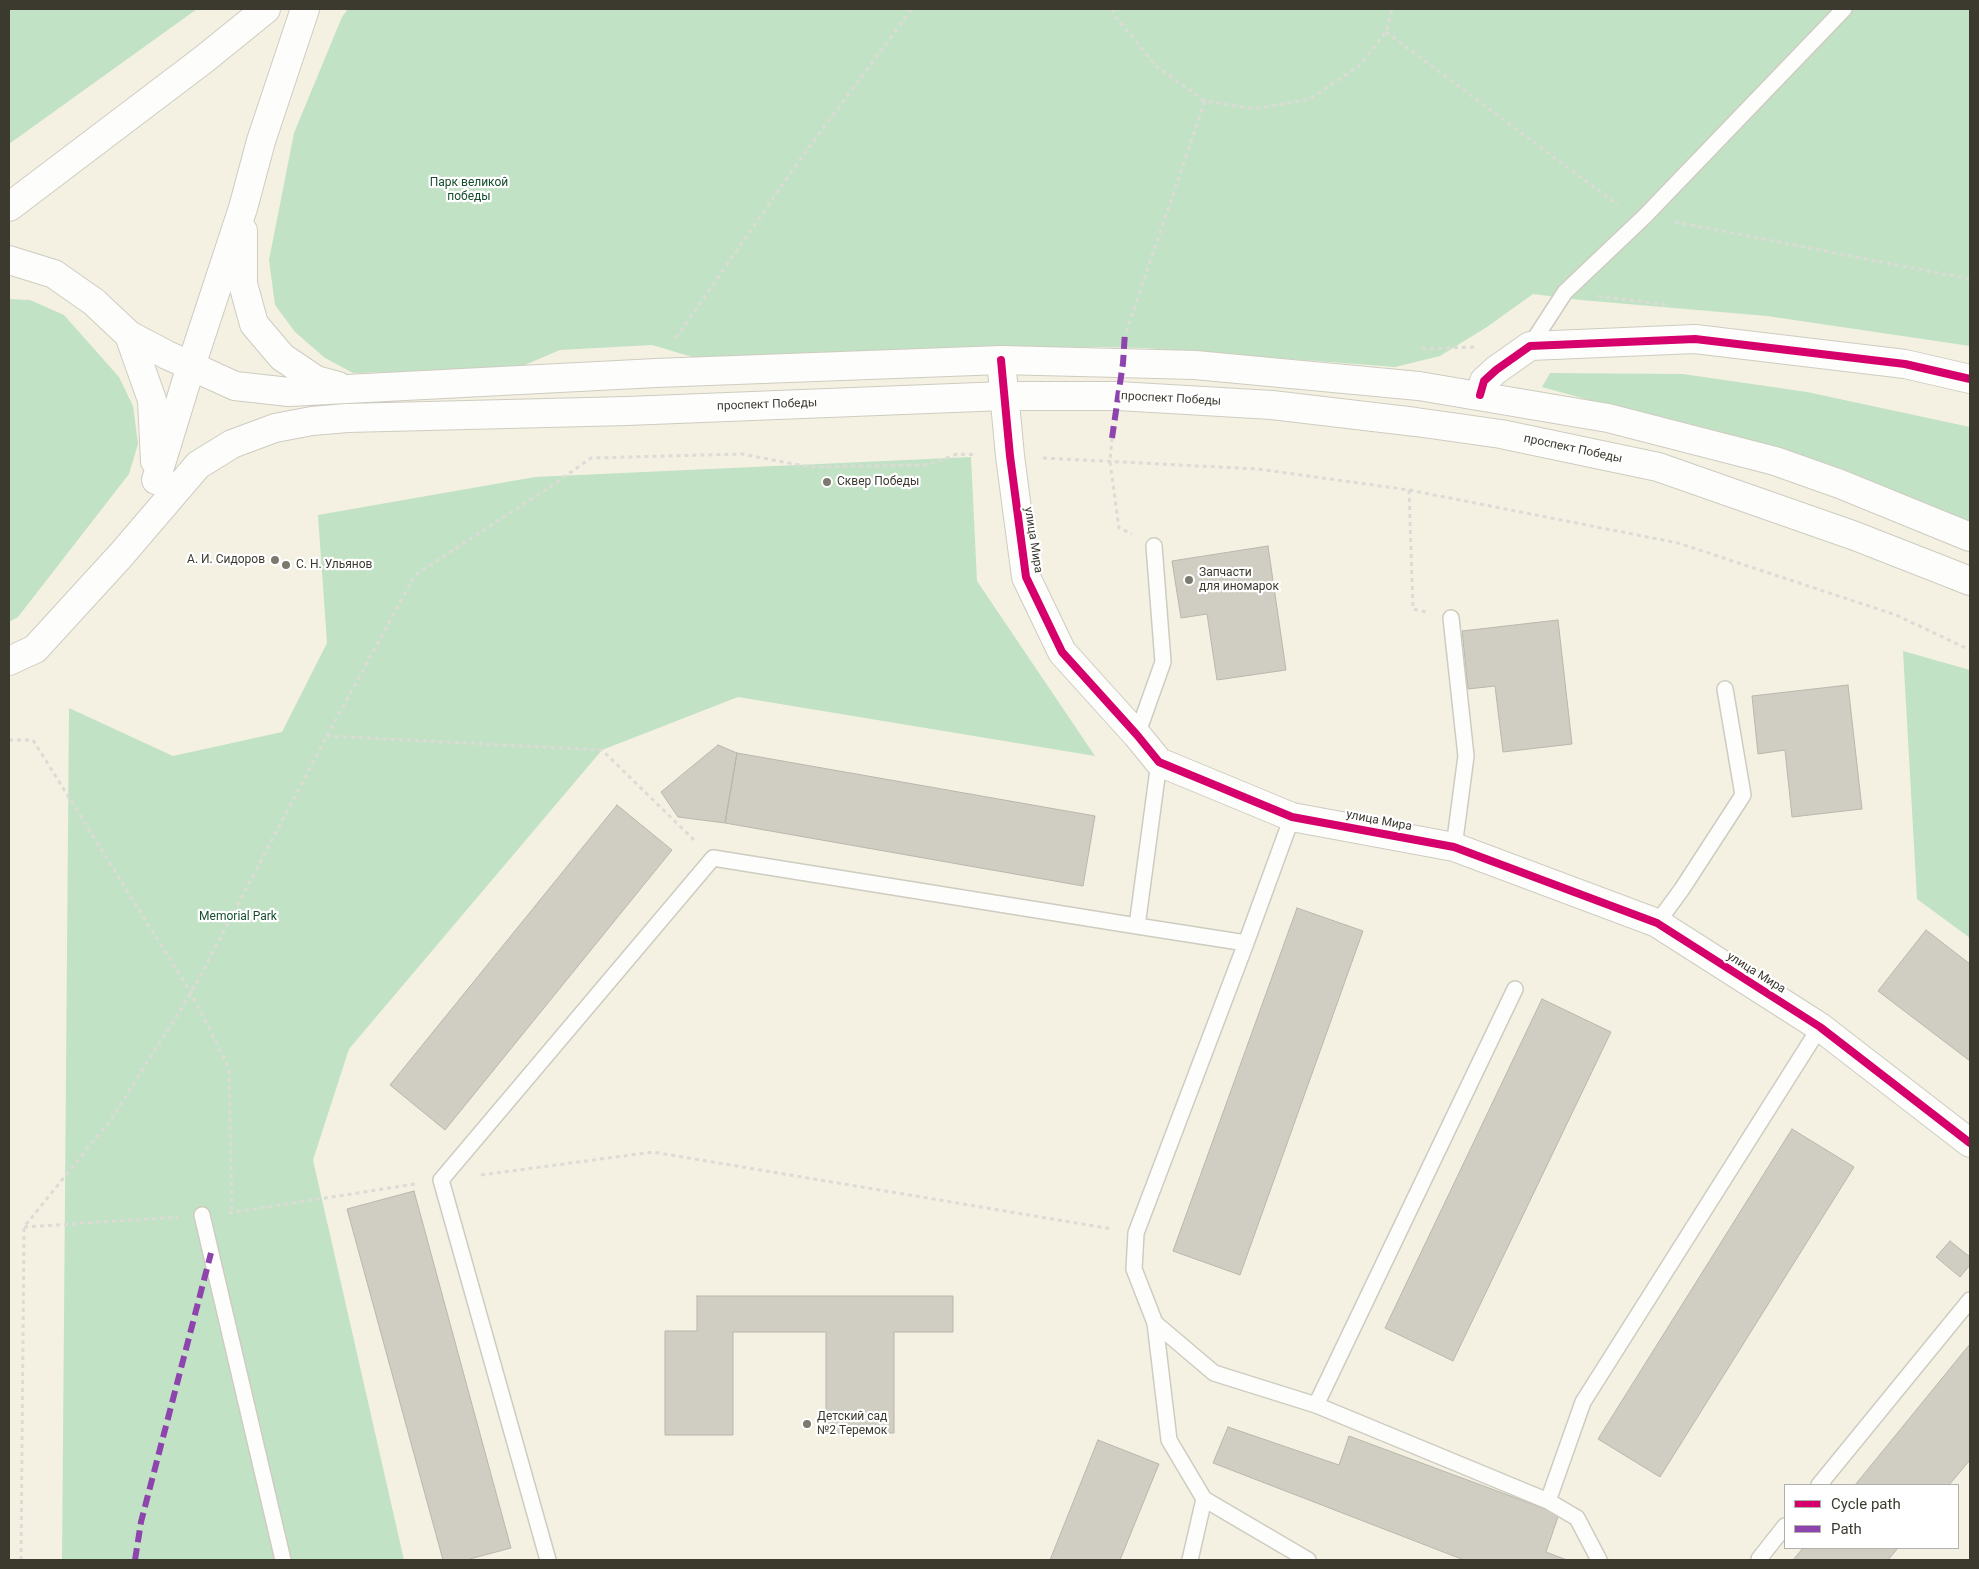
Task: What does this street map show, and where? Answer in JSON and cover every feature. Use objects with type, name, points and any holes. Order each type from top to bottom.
[{"type":"main road","points":[[121,555],[156,480],[243,208],[261,141],[306,9]]},
{"type":"main road","points":[[9,207],[203,60],[260,11]]},
{"type":"main road","points":[[243,208],[243,284],[254,324],[282,357],[316,380],[349,390]]},
{"type":"main road","points":[[9,260],[54,274],[94,302],[130,335],[234,386],[289,392],[349,390],[656,373],[1001,360],[1195,366],[1410,385],[1480,395],[1608,418],[1775,461],[1840,484],[1970,537]]},
{"type":"main road","points":[[130,335],[152,400],[156,480]]},
{"type":"main road","points":[[1480,395],[1484,382],[1496,370],[1530,346],[1695,340],[1905,364],[1970,379]]},
{"type":"main road","name":"улица Мира","points":[[1001,360],[1010,456],[1026,577],[1062,652],[1159,762],[1292,817],[1454,847],[1657,923],[1820,1027],[1970,1143]]},
{"type":"main road","name":"проспект Победы","points":[[9,679],[121,555],[198,465],[232,444],[275,428],[312,421],[347,418],[627,411],[1004,396],[1118,396],[1272,405],[1501,434],[1658,467],[1828,526],[1970,581]]},
{"type":"main road","points":[[9,661],[35,649]]},
{"type":"lane","points":[[1530,346],[1565,292],[1645,216],[1844,9]]},
{"type":"lane","points":[[1137,735],[1163,662],[1154,546]]},
{"type":"lane","points":[[1451,618],[1466,756],[1454,847]]},
{"type":"lane","points":[[1657,923],[1682,889],[1743,795],[1725,689]]},
{"type":"lane","points":[[1137,926],[1159,762]]},
{"type":"lane","points":[[1292,817],[1136,1233],[1134,1269],[1155,1323],[1169,1440],[1204,1499],[1308,1560]]},
{"type":"lane","points":[[548,1560],[441,1180],[713,858],[1246,943]]},
{"type":"lane","points":[[1316,1405],[1516,989]]},
{"type":"lane","points":[[1548,1501],[1583,1402],[1820,1027]]},
{"type":"lane","points":[[202,1215],[283,1560]]},
{"type":"lane","points":[[1820,1484],[1970,1300]]},
{"type":"lane","points":[[1155,1323],[1214,1373],[1316,1405],[1548,1501],[1578,1518],[1599,1560]]},
{"type":"lane","points":[[1190,1560],[1204,1499]]},
{"type":"lane","points":[[1760,1560],[1784,1527]]},
{"type":"path","points":[[676,338],[801,158],[912,9]]},
{"type":"path","points":[[1113,9],[1114,15],[1157,68],[1205,101],[1254,110],[1310,99],[1359,66],[1386,32],[1392,9]]},
{"type":"path","points":[[1386,32],[1632,215],[1970,279]]},
{"type":"path","points":[[1125,332],[1205,101]]},
{"type":"path","points":[[1112,438],[1110,462],[1119,528],[1154,546]]},
{"type":"path","points":[[21,1560],[24,1227],[112,1118],[191,993],[327,736],[415,575],[544,492],[591,458],[742,454],[810,467],[928,465],[957,454],[1010,456],[1258,469],[1410,490],[1678,544],[1896,615],[1970,650]]},
{"type":"path","points":[[1410,490],[1413,609],[1451,618]]},
{"type":"path","points":[[327,736],[602,750],[713,858]]},
{"type":"path","points":[[9,740],[33,740],[191,993],[228,1068],[232,1213]]},
{"type":"path","points":[[24,1227],[232,1213],[441,1180],[653,1152],[1136,1233]]},
{"type":"green space","points":[[9,9],[197,9],[9,144]]},
{"type":"green space","name":"Парк великой победы","points":[[348,9],[1970,9],[1970,346],[1767,316],[1533,294],[1487,327],[1440,356],[1395,367],[1145,348],[1099,347],[699,359],[652,345],[560,350],[513,370],[353,373],[325,358],[295,332],[275,305],[269,260],[294,133],[342,17]]},
{"type":"green space","points":[[9,299],[30,300],[64,315],[119,377],[133,406],[138,444],[129,474],[18,617],[9,622]]},
{"type":"green space","points":[[1550,373],[1683,374],[1807,392],[1970,427],[1970,525],[1770,450],[1542,387]]},
{"type":"green space","name":"Memorial Park","points":[[971,457],[977,581],[1095,756],[738,697],[602,750],[349,1049],[313,1160],[404,1560],[62,1560],[69,708],[173,756],[282,732],[327,643],[318,515],[535,477]]},
{"type":"green space","points":[[1903,651],[1970,670],[1970,938],[1917,899]]},
{"type":"building","points":[[1268,546],[1286,670],[1217,680],[1207,614],[1181,618],[1172,561]]},
{"type":"building","points":[[1558,620],[1572,744],[1503,752],[1495,686],[1468,689],[1462,631]]},
{"type":"building","points":[[1848,685],[1862,809],[1792,817],[1785,750],[1758,754],[1752,696]]},
{"type":"building","points":[[718,745],[737,753],[725,823],[678,817],[661,792]]},
{"type":"building","points":[[737,753],[1095,816],[1083,886],[725,823]]},
{"type":"building","points":[[617,805],[672,850],[445,1130],[390,1085]]},
{"type":"building","points":[[1297,908],[1363,931],[1240,1275],[1173,1251]]},
{"type":"building","points":[[1926,930],[1970,964],[1970,1061],[1878,991]]},
{"type":"building","points":[[1542,999],[1611,1032],[1453,1361],[1385,1328]]},
{"type":"building","points":[[1792,1129],[1854,1167],[1660,1477],[1598,1439]]},
{"type":"building","points":[[414,1191],[511,1548],[466,1560],[443,1560],[347,1209]]},
{"type":"building","points":[[1950,1241],[1970,1257],[1970,1265],[1960,1277],[1936,1257]]},
{"type":"building","points":[[697,1296],[953,1296],[953,1332],[894,1332],[894,1433],[826,1433],[826,1332],[733,1332],[733,1435],[665,1435],[665,1331],[697,1331]]},
{"type":"building","points":[[1970,1344],[1970,1460],[1950,1484],[1856,1484]]},
{"type":"building","points":[[1228,1427],[1339,1465],[1349,1436],[1559,1514],[1546,1552],[1567,1560],[1464,1560],[1213,1463]]},
{"type":"building","points":[[1098,1440],[1159,1464],[1120,1560],[1050,1560]]},
{"type":"building","points":[[1802,1549],[1897,1549],[1888,1560],[1793,1560]]},
{"type":"marked path","points":[[1112,438],[1123,363],[1125,332]]},
{"type":"marked path","points":[[135,1560],[141,1522],[211,1253]]},
{"type":"cycle path","points":[[1480,395],[1484,381],[1530,346],[1695,339],[1905,364],[1970,379]]},
{"type":"cycle path","points":[[1001,360],[1010,456],[1026,577],[1062,652],[1159,762],[1292,817],[1454,847],[1657,923],[1820,1027],[1970,1143]]},
{"type":"place","name":"Сквер Победы","points":[[827,482]]},
{"type":"place","name":"А. И. Сидоров","points":[[275,560]]},
{"type":"place","name":"С. Н. Ульянов","points":[[286,565]]},
{"type":"place","name":"Запчасти для иномарок","points":[[1189,580]]},
{"type":"place","name":"Детский сад №2 Теремок","points":[[807,1424]]}]
